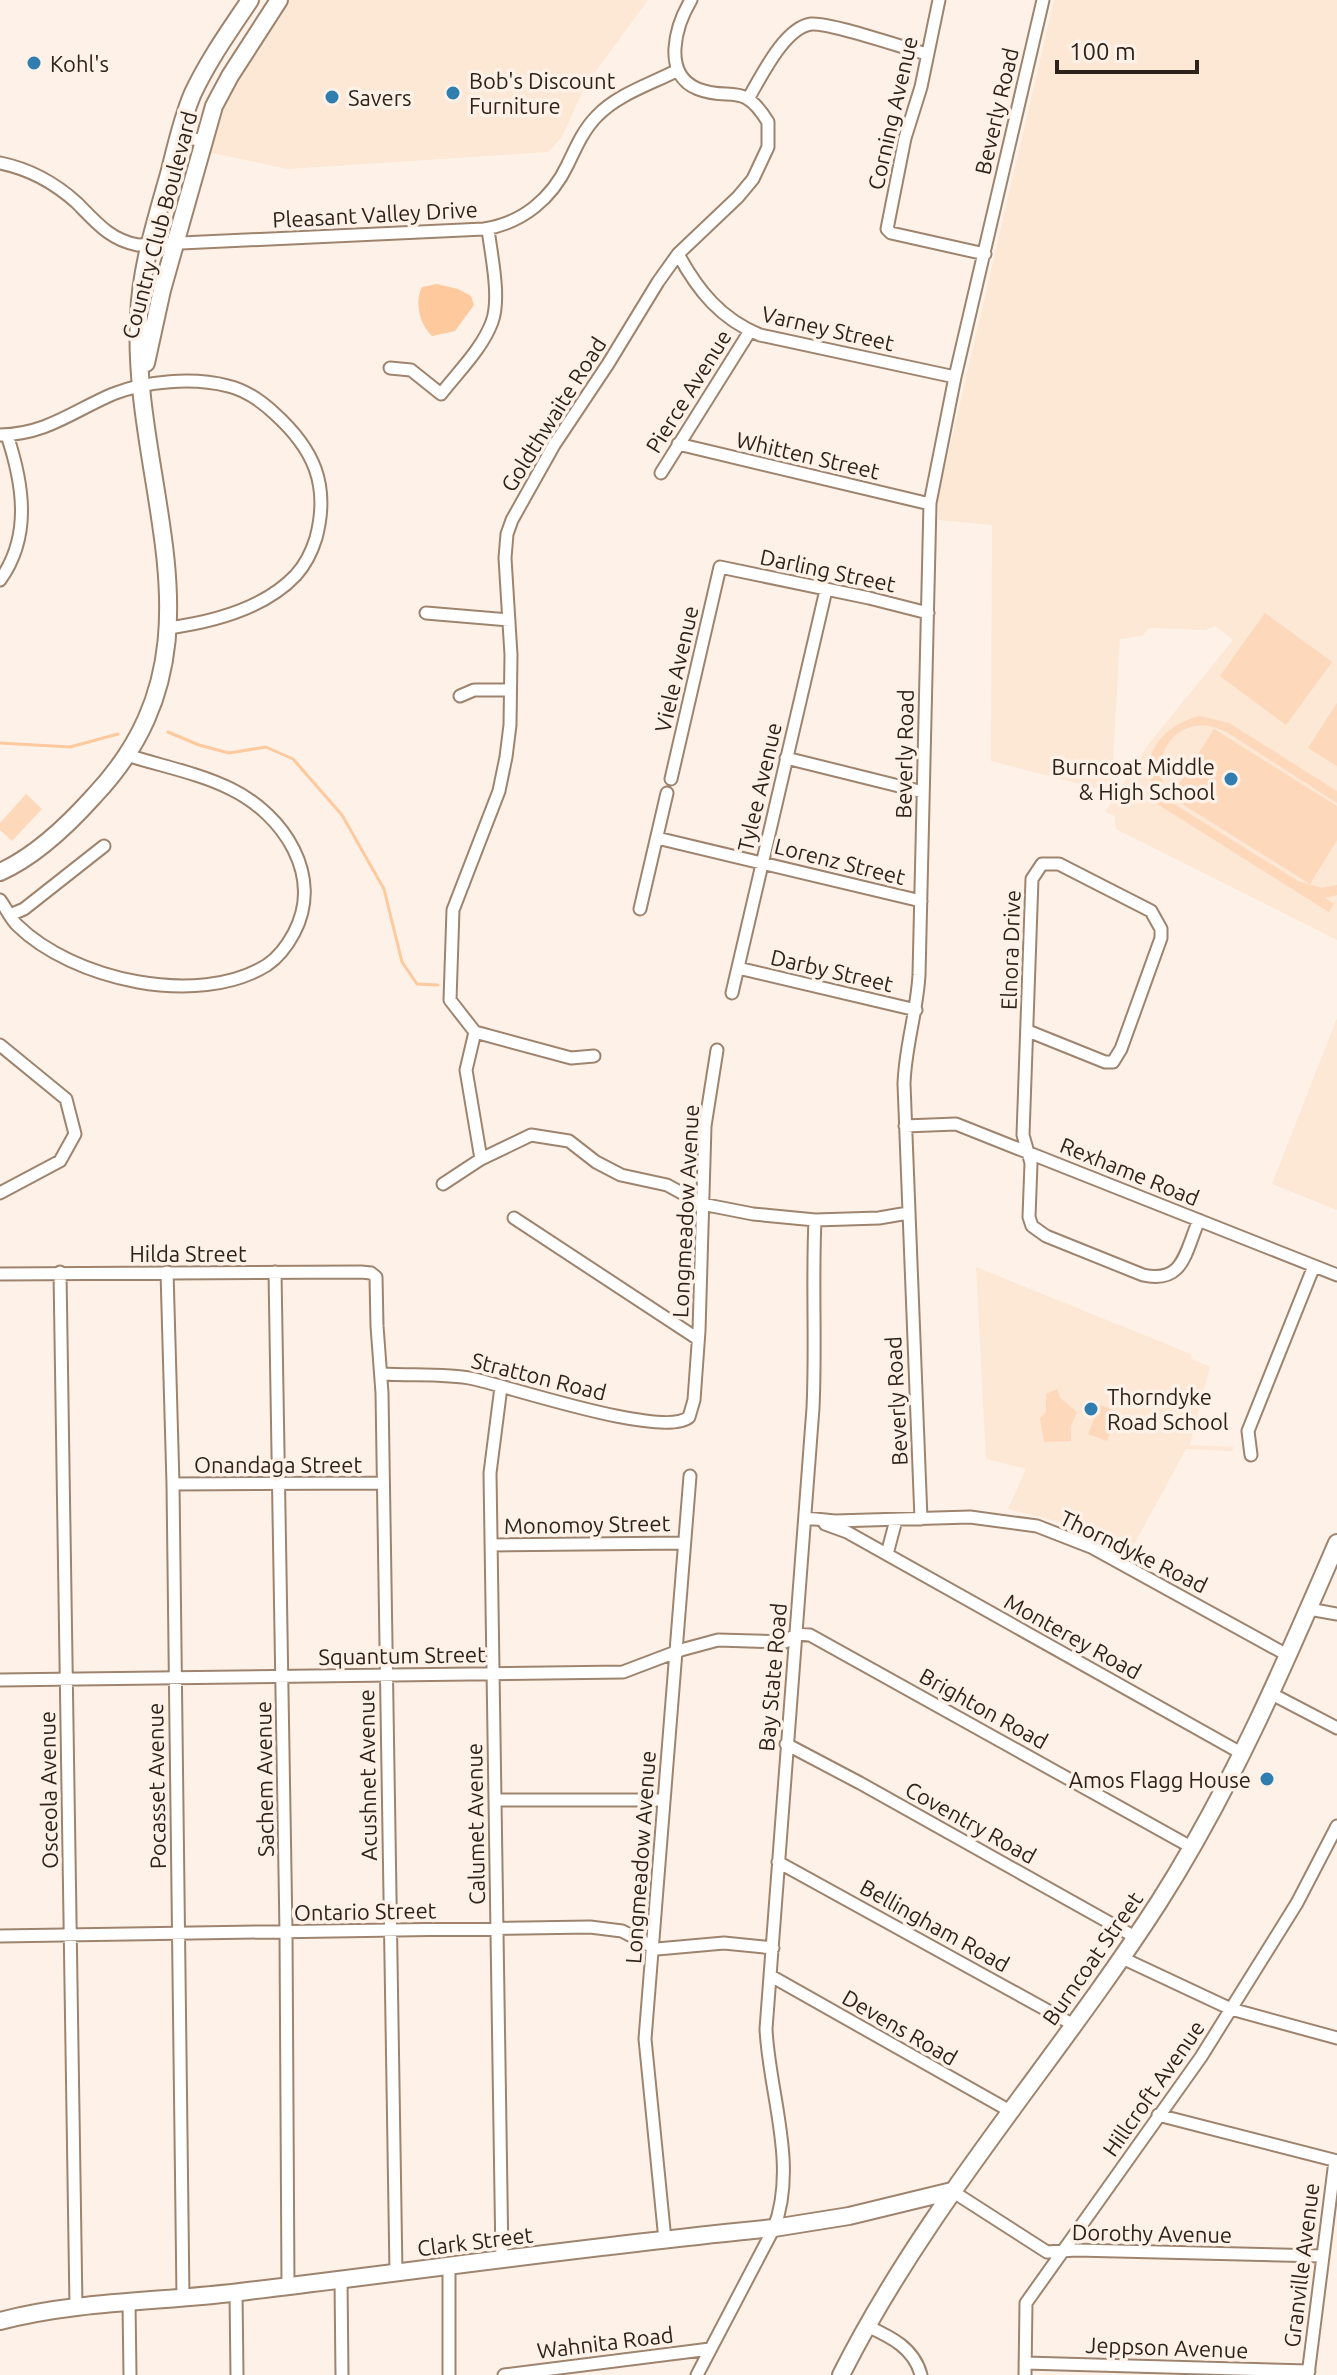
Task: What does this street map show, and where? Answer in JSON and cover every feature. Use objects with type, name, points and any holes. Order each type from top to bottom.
[{"type":"street","name":"Country Club Boulevard","points":[[0,872],[69,823],[101,789],[127,755],[156,693],[170,600],[142,384],[139,315],[143,278],[180,134],[195,89],[219,45],[250,0]]},
{"type":"street","name":"Country Club Boulevard","points":[[142,384],[151,330],[203,142],[220,92],[279,0]]},
{"type":"street","points":[[691,0],[674,51],[678,70],[692,86],[700,90],[733,93],[748,99],[788,38],[811,24],[829,26],[927,54]]},
{"type":"street","name":"Corning Avenue","points":[[939,0],[887,229],[891,233],[985,254]]},
{"type":"street","name":"Beverly Road","points":[[921,1519],[908,1213],[905,1057],[916,1010],[921,901],[930,504],[955,377],[1043,0]]},
{"type":"street","name":"Pleasant Valley Drive","points":[[0,163],[28,171],[51,183],[114,238],[133,245],[488,229],[534,209],[551,193],[585,131],[600,112],[678,70]]},
{"type":"street","name":"Goldthwaite Road","points":[[475,1032],[450,1000],[453,910],[499,791],[510,725],[507,534],[517,507],[554,445],[678,254],[748,187],[759,170],[768,147],[768,122],[748,99]]},
{"type":"street","points":[[180,134],[203,142]]},
{"type":"street","points":[[390,368],[411,370],[441,394],[480,344],[493,320],[495,307],[488,229]]},
{"type":"street","name":"Varney Street","points":[[678,254],[710,303],[750,331],[955,377]]},
{"type":"street","name":"Pierce Avenue","points":[[661,473],[750,331]]},
{"type":"street","points":[[2,572],[15,554],[22,514],[21,486],[3,435],[27,433],[59,423],[110,395],[142,384],[226,385],[254,397],[305,445],[316,468],[321,489],[322,509],[314,545],[294,577],[251,605],[210,621],[168,628]]},
{"type":"street","name":"Whitten Street","points":[[678,444],[930,504]]},
{"type":"street","name":"Darling Street","points":[[720,567],[928,613]]},
{"type":"street","name":"Viele Avenue","points":[[671,779],[720,567]]},
{"type":"street","name":"Tylee Avenue","points":[[732,993],[826,590]]},
{"type":"street","points":[[426,613],[509,620]]},
{"type":"street","points":[[460,696],[474,690],[510,690]]},
{"type":"street","points":[[0,900],[10,915],[36,940],[68,959],[113,976],[167,985],[202,986],[236,980],[267,965],[288,944],[301,917],[304,878],[298,856],[275,823],[259,807],[231,789],[127,755]]},
{"type":"street","points":[[786,758],[923,792]]},
{"type":"street","points":[[640,909],[667,793]]},
{"type":"street","name":"Lorenz Street","points":[[657,838],[921,901]]},
{"type":"street","points":[[10,915],[24,909],[104,846]]},
{"type":"street","name":"Elnora Drive","points":[[1028,1031],[1105,1062],[1113,1062],[1121,1049],[1161,938],[1161,929],[1151,911],[1059,864],[1042,864],[1036,871],[1031,890],[1023,1135],[1031,1163],[1029,1217],[1032,1226],[1046,1236],[1143,1275],[1165,1278],[1179,1266],[1199,1220]]},
{"type":"street","name":"Darby Street","points":[[738,968],[916,1010]]},
{"type":"street","points":[[481,1159],[466,1070],[475,1032],[571,1058],[594,1056]]},
{"type":"street","points":[[0,1045],[66,1099],[75,1134],[60,1161],[0,1193]]},
{"type":"street","name":"Longmeadow Avenue","points":[[684,1421],[689,1417],[694,1400],[705,1126],[717,1050]]},
{"type":"street","name":"Rexhame Road","points":[[905,1126],[956,1124],[1337,1275]]},
{"type":"street","points":[[443,1184],[481,1159],[531,1135],[569,1141],[596,1162],[621,1175],[667,1185],[702,1204],[753,1214],[815,1220],[879,1218],[908,1213]]},
{"type":"street","points":[[514,1218],[698,1339]]},
{"type":"street","name":"Bay State Road","points":[[697,2375],[774,2228],[780,2206],[783,2175],[781,2143],[767,2045],[815,1365],[812,1272],[815,1220]]},
{"type":"street","points":[[1251,1455],[1248,1431],[1314,1266]]},
{"type":"street","name":"Osceola Avenue","points":[[60,1272],[76,2307]]},
{"type":"street","name":"Pocasset Avenue","points":[[167,1272],[173,1484],[183,2298]]},
{"type":"street","name":"Sachem Avenue","points":[[275,1272],[286,1932],[288,2286]]},
{"type":"street","name":"Hilda Street","points":[[0,1274],[361,1272],[376,1277]]},
{"type":"street","name":"Acushnet Avenue","points":[[376,1277],[382,1374],[396,2273]]},
{"type":"street","name":"Stratton Road","points":[[382,1374],[462,1377],[627,1418],[676,1424],[684,1421]]},
{"type":"street","name":"Calumet Avenue","points":[[501,1387],[491,1460],[491,1545],[502,2260]]},
{"type":"street","name":"Longmeadow Avenue","points":[[665,2240],[645,2039],[690,1476]]},
{"type":"street","name":"Onandaga Street","points":[[173,1484],[382,1483]]},
{"type":"street","name":"Thorndyke Road","points":[[805,1518],[835,1521],[970,1517],[1037,1526],[1097,1550],[1289,1656]]},
{"type":"street","name":"Monterey Road","points":[[805,1518],[847,1532],[1241,1753]]},
{"type":"street","points":[[887,1554],[896,1520]]},
{"type":"street","name":"Monomoy Street","points":[[491,1545],[684,1543]]},
{"type":"street","name":"Burncoat Street","points":[[841,2375],[897,2272],[1135,1937],[1191,1847],[1272,1694],[1337,1543]]},
{"type":"street","points":[[1309,1609],[1337,1614]]},
{"type":"street","name":"Squantum Street","points":[[0,1680],[623,1672],[718,1640],[785,1642],[796,1634]]},
{"type":"street","name":"Brighton Road","points":[[796,1634],[810,1635],[1191,1847]]},
{"type":"street","points":[[1272,1694],[1337,1728]]},
{"type":"street","name":"Coventry Road","points":[[786,1744],[858,1781],[1135,1937]]},
{"type":"street","points":[[495,1800],[664,1800]]},
{"type":"street","name":"Hillcroft Avenue","points":[[1025,2369],[1026,2303],[1201,2057],[1297,1903],[1337,1826]]},
{"type":"street","name":"Bellingham Road","points":[[778,1862],[1072,2024]]},
{"type":"street","name":"Ontario Street","points":[[0,1936],[600,1928],[622,1931],[657,1949],[724,1943],[773,1948]]},
{"type":"street","points":[[1120,1957],[1231,2009],[1337,2038]]},
{"type":"street","name":"Devens Road","points":[[771,1976],[1010,2111]]},
{"type":"street","points":[[1158,2115],[1336,2161]]},
{"type":"street","name":"Granville Avenue","points":[[1308,2373],[1336,2161]]},
{"type":"street","name":"Clark Street","points":[[0,2321],[76,2307],[236,2293],[774,2228],[849,2216],[952,2191]]},
{"type":"street","name":"Dorothy Avenue","points":[[952,2191],[1047,2252],[1322,2256]]},
{"type":"street","points":[[449,2267],[449,2375]]},
{"type":"street","points":[[341,2280],[342,2375]]},
{"type":"street","points":[[236,2293],[237,2375]]},
{"type":"street","points":[[129,2303],[130,2375]]},
{"type":"street","points":[[867,2326],[908,2350],[921,2375]]},
{"type":"street","name":"Wahnita Road","points":[[504,2375],[710,2349]]},
{"type":"street","name":"Jeppson Avenue","points":[[1025,2369],[1308,2373]]},
{"type":"shaded area","points":[[289,0],[648,0],[585,86],[562,137],[548,152],[288,169],[208,152],[215,127],[238,79]]},
{"type":"shaded area","points":[[1054,0],[1337,0],[1337,940],[1116,829],[1115,816],[1105,812],[1147,746],[1233,640],[1215,626],[1205,630],[1149,628],[1142,636],[1120,639],[1111,792],[991,761],[992,525],[939,520],[938,498]]},
{"type":"shaded area","points":[[437,284],[471,296],[474,305],[455,331],[432,336],[421,320],[418,299],[422,287]]},
{"type":"shaded area","points":[[1265,613],[1332,662],[1286,725],[1220,676]]},
{"type":"shaded area","points":[[1337,703],[1337,766],[1308,748]]},
{"type":"shaded area","points":[[1199,716],[1229,723],[1337,791],[1337,803],[1228,733],[1210,726],[1194,726],[1180,732],[1163,755],[1161,770],[1164,787],[1174,804],[1298,881],[1322,888],[1337,885],[1337,895],[1325,898],[1334,904],[1329,912],[1151,800],[1155,793],[1150,766],[1157,744],[1175,727]]},
{"type":"shaded area","points":[[1214,729],[1337,806],[1337,840],[1310,884],[1171,797]]},
{"type":"shaded area","points":[[26,794],[42,809],[12,841],[0,830],[0,823]]},
{"type":"shaded area","points":[[1337,1018],[1337,1210],[1272,1184]]},
{"type":"shaded area","name":"Thorndyke Road School","points":[[976,1267],[1191,1354],[1192,1359],[1210,1367],[1190,1445],[1234,1447],[1232,1451],[1186,1449],[1129,1554],[1067,1524],[1008,1509],[1026,1469],[986,1459]]},
{"type":"shaded area","points":[[1057,1389],[1060,1398],[1077,1412],[1071,1426],[1071,1441],[1044,1442],[1040,1418],[1046,1412],[1046,1394]]},
{"type":"shaded area","points":[[1100,1405],[1118,1412],[1107,1441],[1088,1434]]},
{"type":"waterway","points":[[168,732],[229,753],[266,747],[293,759],[342,815],[384,889],[402,962],[417,984],[438,985]]},
{"type":"waterway","points":[[0,743],[70,747],[118,734]]},
{"type":"place","name":"Kohl's","points":[[34,63]]},
{"type":"place","name":"Bob's Discount Furniture","points":[[453,93]]},
{"type":"place","name":"Savers","points":[[332,97]]},
{"type":"place","name":"Burncoat Middle & High School","points":[[1231,779]]},
{"type":"place","name":"Thorndyke Road School","points":[[1091,1409]]},
{"type":"place","name":"Amos Flagg House","points":[[1267,1779]]}]
